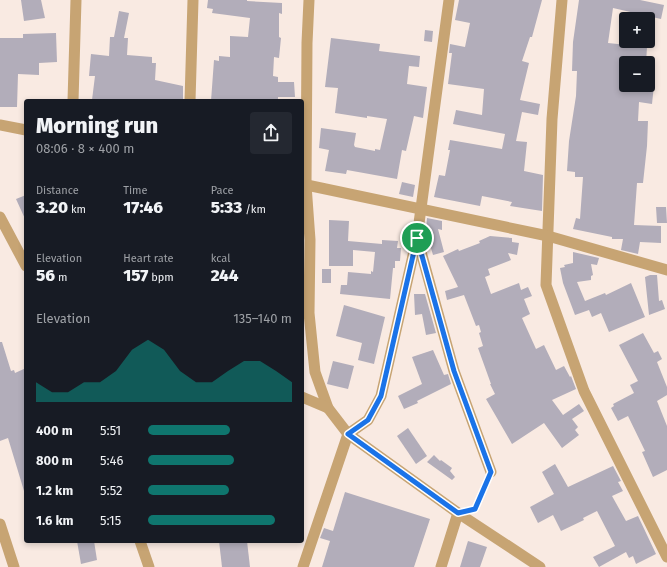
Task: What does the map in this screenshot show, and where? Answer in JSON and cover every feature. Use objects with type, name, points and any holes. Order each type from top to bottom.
[{"type":"street","points":[[73,99],[76,0]]},
{"type":"street","points":[[190,99],[193,0]]},
{"type":"street","points":[[309,0],[304,185],[310,240],[309,313],[315,372],[328,408],[348,434],[458,513],[540,567]]},
{"type":"street","points":[[303,567],[348,434],[368,420],[381,396],[417,238],[449,0]]},
{"type":"street","points":[[562,0],[552,119],[548,236],[545,273],[546,285],[584,391],[667,557]]},
{"type":"street","points":[[0,125],[24,130]]},
{"type":"street","points":[[304,185],[548,236],[667,270]]},
{"type":"street","points":[[0,217],[24,262]]},
{"type":"street","points":[[417,238],[454,371],[491,472]]},
{"type":"street","points":[[304,398],[328,408]]},
{"type":"street","points":[[441,567],[458,513]]},
{"type":"street","points":[[0,524],[14,567]]},
{"type":"street","points":[[141,543],[149,567]]},
{"type":"path","points":[[458,513],[475,509],[491,472]]},
{"type":"building","points":[[21,0],[41,0],[45,18],[24,21]]},
{"type":"building","points":[[208,0],[247,0],[282,3],[282,14],[279,13],[279,37],[281,38],[279,58],[274,57],[273,76],[278,77],[278,82],[294,82],[295,97],[278,97],[278,99],[211,99],[214,60],[219,61],[219,56],[230,57],[230,36],[248,37],[250,18],[212,13],[213,9],[207,8]]},
{"type":"building","points":[[459,0],[542,0],[532,37],[530,37],[522,61],[529,63],[520,100],[540,104],[538,115],[522,112],[516,141],[527,142],[524,171],[543,175],[542,211],[510,206],[512,202],[482,196],[480,206],[434,197],[439,175],[445,176],[450,150],[448,150],[450,140],[502,149],[505,134],[453,124],[456,110],[482,115],[484,89],[448,84],[452,53],[449,53],[450,44],[465,47],[470,23],[455,20]]},
{"type":"building","points":[[579,0],[640,0],[664,5],[661,19],[655,18],[655,12],[630,12],[613,8],[608,43],[619,44],[619,48],[647,48],[646,56],[619,56],[619,92],[653,92],[652,104],[639,102],[638,121],[648,121],[647,146],[643,183],[637,183],[634,225],[661,226],[661,243],[640,242],[638,254],[621,250],[623,239],[612,239],[612,237],[573,229],[576,218],[580,219],[583,177],[575,177],[575,172],[567,171],[569,141],[576,96],[577,71],[572,71],[573,42]]},
{"type":"building","points":[[119,11],[129,13],[124,38],[128,38],[127,55],[152,57],[152,63],[156,63],[155,80],[183,86],[183,99],[92,99],[95,76],[89,76],[91,54],[109,56],[110,37],[114,37]]},
{"type":"building","points":[[425,30],[433,31],[432,42],[424,41]]},
{"type":"building","points":[[56,33],[57,62],[39,63],[39,75],[18,74],[17,107],[0,107],[0,38],[23,38],[23,34]]},
{"type":"building","points":[[331,38],[380,44],[379,51],[420,56],[419,67],[409,66],[407,84],[427,87],[423,118],[414,116],[406,151],[402,150],[397,179],[347,170],[346,174],[325,171],[329,150],[319,148],[321,128],[356,133],[355,147],[375,151],[375,149],[380,150],[387,119],[367,116],[367,118],[335,113],[338,88],[325,87]]},
{"type":"building","points":[[402,182],[415,185],[413,197],[399,194]]},
{"type":"building","points":[[24,196],[24,217],[16,199]]},
{"type":"building","points":[[656,207],[666,207],[667,223],[657,223]]},
{"type":"building","points":[[427,218],[442,221],[442,230],[438,229],[444,252],[433,255],[426,231]]},
{"type":"building","points":[[329,220],[349,221],[348,241],[382,244],[382,240],[398,241],[397,248],[401,248],[400,261],[395,261],[395,268],[393,268],[390,299],[340,294],[341,285],[347,285],[348,272],[371,274],[371,271],[373,272],[375,252],[353,250],[353,266],[329,266]]},
{"type":"building","points":[[490,236],[512,238],[512,242],[519,243],[517,255],[508,253],[511,260],[488,269],[490,275],[485,277],[491,294],[519,283],[521,290],[528,287],[532,296],[524,299],[530,314],[522,318],[536,349],[544,345],[556,370],[564,366],[570,377],[571,376],[576,389],[552,400],[563,415],[579,404],[584,411],[572,419],[578,427],[575,430],[579,435],[562,448],[544,423],[512,444],[486,399],[495,394],[490,384],[478,348],[483,346],[479,333],[481,332],[479,325],[476,326],[464,295],[447,300],[445,291],[458,287],[443,256],[458,249],[459,251],[480,243],[479,241]]},
{"type":"building","points":[[573,252],[599,258],[597,265],[591,264],[593,275],[591,276],[591,280],[577,282],[585,301],[605,293],[606,295],[631,283],[645,317],[609,332],[601,313],[592,317],[589,310],[575,315],[563,283],[560,268],[565,267],[564,265],[573,263]]},
{"type":"building","points":[[322,269],[331,269],[331,283],[322,283]]},
{"type":"building","points":[[657,275],[659,301],[662,300],[665,309],[649,315],[645,277]]},
{"type":"building","points":[[414,294],[425,294],[436,333],[426,335],[422,314],[415,315]]},
{"type":"building","points":[[344,305],[385,317],[374,364],[358,360],[362,343],[336,336]]},
{"type":"building","points":[[643,333],[654,353],[658,351],[662,359],[657,362],[667,387],[667,395],[657,401],[667,426],[667,470],[653,477],[642,452],[645,451],[628,416],[618,421],[611,408],[614,406],[613,404],[634,393],[630,385],[638,381],[619,345]]},
{"type":"building","points":[[0,342],[2,342],[11,371],[14,370],[15,373],[24,369],[24,491],[8,438],[0,441]]},
{"type":"building","points":[[433,350],[444,375],[448,374],[451,384],[417,401],[418,403],[404,409],[398,396],[422,384],[412,357]]},
{"type":"building","points":[[333,361],[354,366],[348,389],[327,384]]},
{"type":"building","points":[[408,428],[427,456],[416,464],[397,436]]},
{"type":"building","points":[[434,455],[440,461],[441,460],[452,468],[450,471],[455,477],[452,480],[427,462]]},
{"type":"building","points":[[555,464],[568,487],[613,466],[621,481],[618,482],[623,491],[612,496],[626,521],[638,516],[656,554],[636,564],[633,556],[629,558],[626,552],[599,567],[593,557],[615,546],[597,511],[583,518],[584,520],[561,531],[553,515],[538,523],[530,507],[554,494],[542,472]]},
{"type":"building","points":[[345,492],[430,519],[414,567],[322,567],[330,541],[320,538],[324,528],[333,531]]},
{"type":"building","points":[[468,541],[487,547],[480,567],[460,567]]},
{"type":"building","points":[[77,543],[94,543],[97,560],[81,564]]},
{"type":"building","points":[[219,543],[247,543],[250,567],[222,567]]},
{"type":"route","points":[[417,238],[454,371],[491,472],[475,509],[458,513],[348,434],[368,420],[381,396],[404,302],[417,238]]}]
